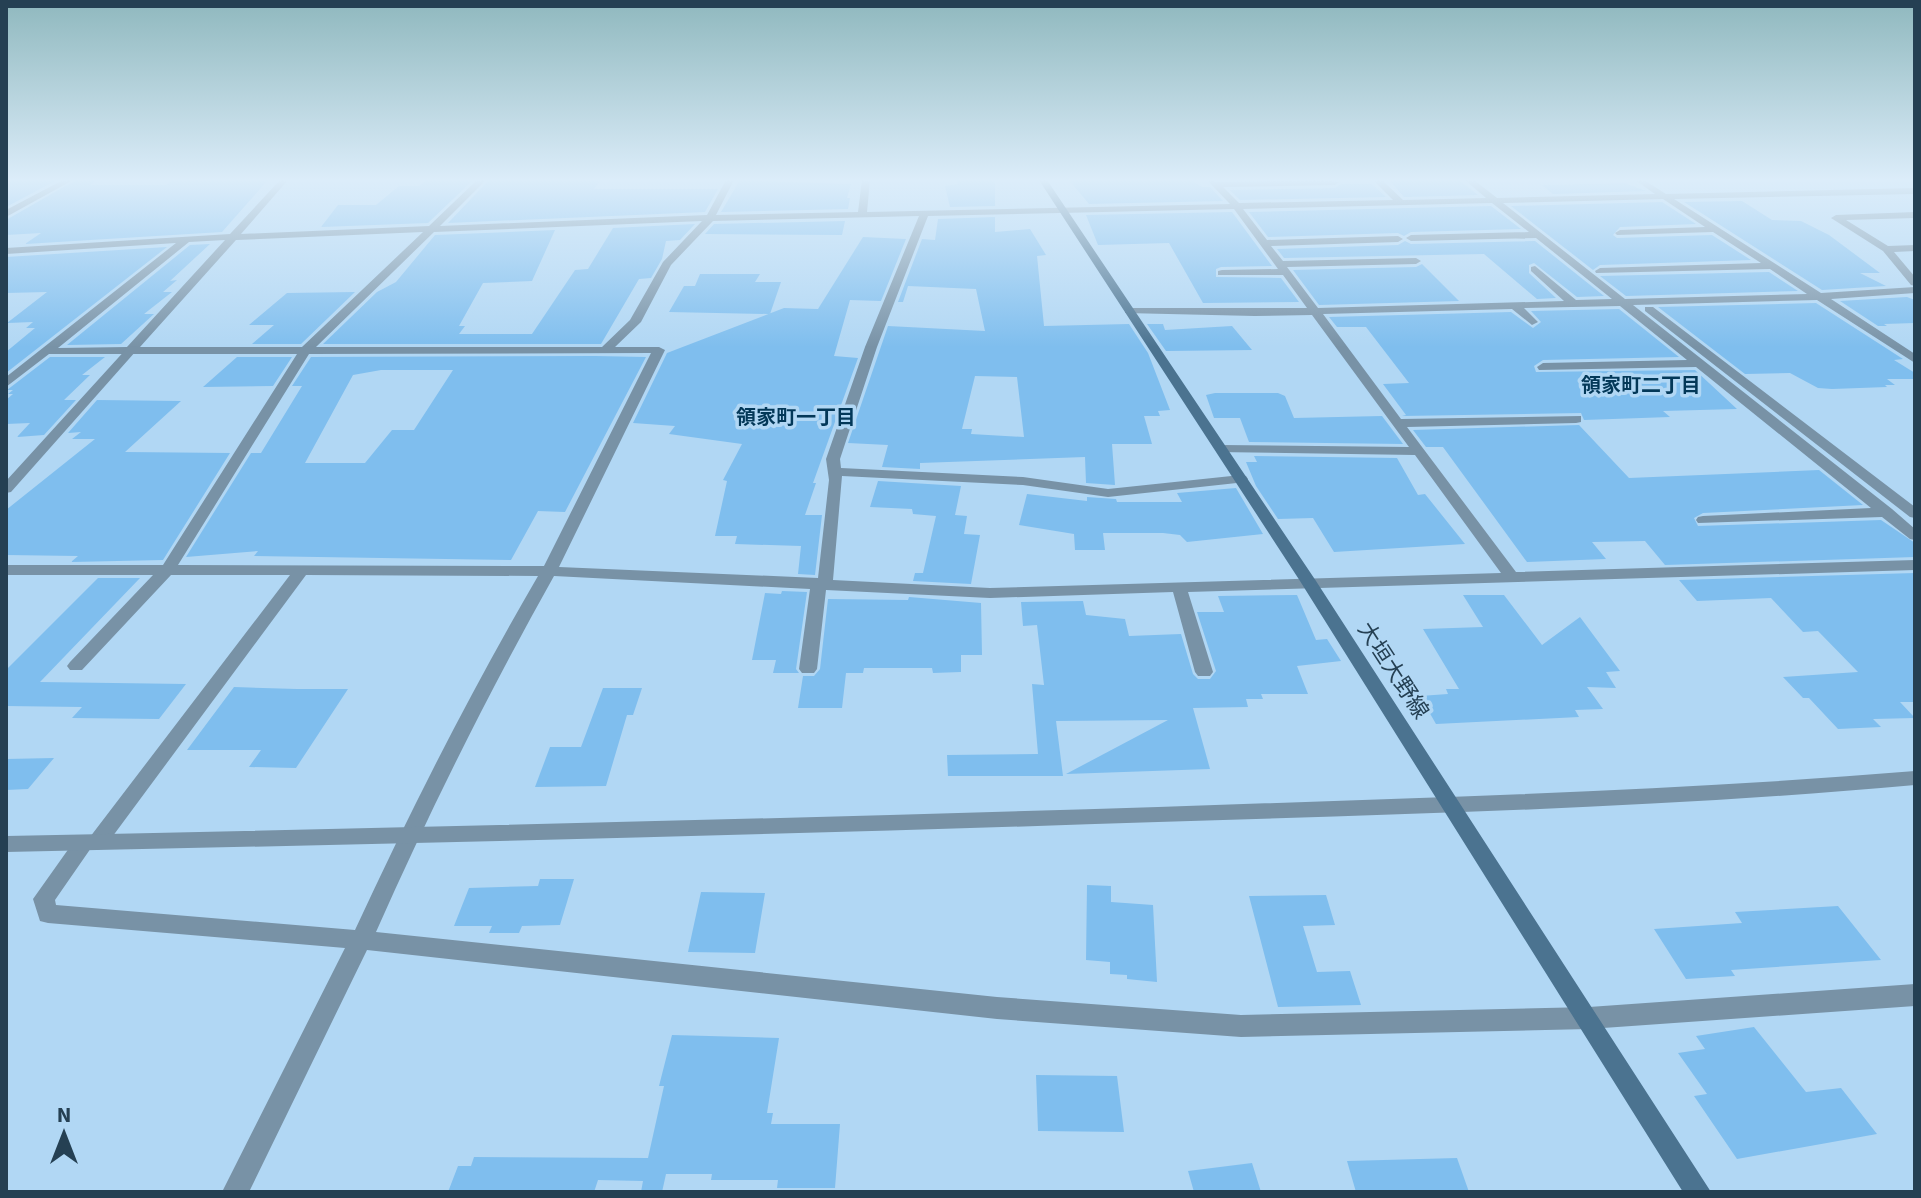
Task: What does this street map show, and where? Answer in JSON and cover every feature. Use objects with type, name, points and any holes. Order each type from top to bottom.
[{"type":"main road","name":"大垣大野線","points":[[1078,236],[1308,581],[1698,1192]]},
{"type":"street","points":[[6,251],[265,236]]},
{"type":"street","points":[[76,666],[169,568],[307,350],[425,236]]},
{"type":"street","points":[[606,349],[635,322],[667,264],[693,236]]},
{"type":"street","points":[[808,669],[822,583],[835,472],[833,459],[916,236]]},
{"type":"street","points":[[1259,236],[1512,577]]},
{"type":"street","points":[[1411,238],[1500,236]]},
{"type":"street","points":[[1539,236],[1915,536]]},
{"type":"street","points":[[1556,236],[1915,514]]},
{"type":"street","points":[[1727,236],[1915,359]]},
{"type":"street","points":[[1865,236],[1886,249],[1914,279]]},
{"type":"street","points":[[6,489],[234,237]]},
{"type":"street","points":[[1264,243],[1398,239]]},
{"type":"street","points":[[6,383],[185,240]]},
{"type":"street","points":[[1886,249],[1915,248]]},
{"type":"street","points":[[1222,273],[1416,261]]},
{"type":"street","points":[[1600,271],[1773,266]]},
{"type":"street","points":[[1535,269],[1574,304]]},
{"type":"street","points":[[1129,311],[1314,311],[1820,297],[1915,290]]},
{"type":"street","points":[[1514,305],[1532,322]]},
{"type":"street","points":[[47,351],[659,350],[549,571],[486,681],[235,1192]]},
{"type":"street","points":[[1546,367],[1700,363]]},
{"type":"street","points":[[6,368],[26,367]]},
{"type":"street","points":[[1397,423],[1576,419]]},
{"type":"street","points":[[1221,449],[1418,451]]},
{"type":"street","points":[[835,472],[1023,481],[1108,493],[1241,479]]},
{"type":"street","points":[[1703,520],[1887,512]]},
{"type":"street","points":[[6,570],[549,571],[990,593],[1915,565]]},
{"type":"street","points":[[303,569],[44,899],[48,914],[361,940],[997,1008],[1241,1026],[1589,1018],[1915,995]]},
{"type":"street","points":[[1179,587],[1204,672]]},
{"type":"street","points":[[6,844],[997,820],[1451,804],[1837,786],[1915,778]]},
{"type":"building","points":[[37,236],[158,236],[25,244]]},
{"type":"building","points":[[434,236],[552,236],[532,281],[483,283],[459,326],[465,326],[459,334],[532,334],[575,270],[588,269],[608,236],[684,236],[680,240],[666,241],[662,259],[651,278],[639,279],[601,344],[323,344],[377,292],[396,282]]},
{"type":"building","points":[[936,236],[1034,236],[1046,255],[1037,256],[1044,326],[1129,324],[1148,353],[1170,410],[1158,411],[1160,416],[1144,416],[1152,444],[1112,444],[1115,485],[1086,483],[1085,457],[920,463],[920,469],[882,467],[888,445],[848,443],[888,326],[985,331],[976,289],[908,286],[903,302],[898,302],[922,239],[935,240]],"holes":[[[975,376],[1017,377],[1024,437],[971,434],[972,429],[962,429]]]},
{"type":"building","points":[[1094,236],[1250,236],[1272,266],[1221,267],[1216,269],[1216,277],[1281,278],[1299,302],[1203,303],[1169,243],[1098,245]]},
{"type":"building","points":[[1549,236],[1713,236],[1751,260],[1600,265],[1593,270]]},
{"type":"building","points":[[1737,236],[1830,236],[1880,273],[1860,273],[1886,286],[1822,290]]},
{"type":"building","points":[[863,237],[906,239],[881,301],[850,300],[834,356],[858,358],[813,483],[816,483],[805,515],[822,515],[815,575],[798,574],[801,546],[735,544],[737,536],[715,536],[727,481],[723,480],[742,444],[669,434],[675,426],[633,423],[667,353],[784,308],[818,309]]},
{"type":"building","points":[[1405,241],[1411,244],[1535,241],[1604,296],[1577,297],[1534,263],[1529,265],[1529,273],[1556,298],[1537,299],[1484,254],[1284,258],[1277,249],[1398,245]]},
{"type":"building","points":[[210,244],[170,281],[177,280],[163,292],[172,292],[144,314],[154,314],[121,344],[67,345],[190,245]]},
{"type":"building","points":[[167,247],[6,373],[6,352],[35,328],[26,328],[33,322],[7,323],[47,292],[6,293],[6,257]]},
{"type":"building","points":[[1422,264],[1459,301],[1319,305],[1293,270],[1416,267]]},
{"type":"building","points":[[1769,272],[1798,291],[1626,296],[1600,276]]},
{"type":"building","points":[[700,274],[760,274],[755,282],[781,282],[770,314],[669,312],[684,286],[695,286]]},
{"type":"building","points":[[355,292],[301,344],[252,344],[274,325],[249,325],[287,293]]},
{"type":"building","points":[[1907,297],[1915,300],[1915,323],[1884,324],[1887,326],[1878,326],[1840,301]]},
{"type":"building","points":[[1816,303],[1903,359],[1894,360],[1915,373],[1915,379],[1887,379],[1895,385],[1885,385],[1887,387],[1832,389],[1818,388],[1790,373],[1745,374],[1658,307]]},
{"type":"building","points":[[1619,309],[1679,357],[1543,360],[1534,366],[1536,372],[1695,370],[1737,409],[1663,411],[1670,417],[1584,420],[1581,413],[1402,416],[1406,415],[1383,384],[1409,383],[1366,327],[1337,327],[1329,317],[1511,312],[1533,328],[1541,322],[1531,311]]},
{"type":"building","points":[[1147,324],[1163,324],[1165,330],[1232,326],[1252,350],[1166,351]]},
{"type":"building","points":[[50,357],[105,357],[82,375],[90,375],[64,400],[76,400],[44,435],[17,437],[30,423],[6,424],[6,400],[13,394],[8,394],[13,390],[7,390]]},
{"type":"building","points":[[237,357],[292,357],[273,386],[203,387]]},
{"type":"building","points":[[311,357],[646,357],[565,512],[538,511],[511,560],[254,556],[258,551],[186,557],[251,453],[261,453],[302,386],[292,386]],"holes":[[[381,370],[453,370],[414,430],[392,430],[365,463],[305,463],[353,375]]]},
{"type":"building","points":[[1278,393],[1285,396],[1294,418],[1382,416],[1403,444],[1249,442],[1240,418],[1214,418],[1206,395]]},
{"type":"building","points":[[97,400],[181,401],[125,452],[230,453],[163,560],[71,562],[78,556],[6,555],[6,510],[95,439],[72,439],[81,432],[68,433]]},
{"type":"building","points":[[1579,425],[1629,478],[1819,470],[1863,505],[1703,513],[1694,518],[1698,526],[1881,520],[1915,543],[1915,557],[1665,565],[1645,541],[1592,542],[1606,559],[1527,562],[1443,447],[1426,447],[1413,430]]},
{"type":"building","points":[[1254,456],[1397,458],[1418,495],[1425,494],[1465,544],[1334,552],[1313,518],[1278,519],[1256,486],[1246,462],[1257,462]]},
{"type":"building","points":[[878,481],[961,486],[955,515],[967,516],[964,534],[980,535],[971,584],[913,581],[915,573],[923,573],[936,516],[913,514],[912,509],[870,507]]},
{"type":"building","points":[[1236,488],[1263,534],[1187,542],[1180,535],[1163,533],[1103,533],[1105,550],[1075,550],[1074,534],[1019,525],[1027,494],[1087,501],[1087,497],[1116,499],[1117,502],[1182,502],[1177,493]]},
{"type":"building","points":[[1915,573],[1915,702],[1900,702],[1915,718],[1873,719],[1881,727],[1838,729],[1809,698],[1803,698],[1783,677],[1858,672],[1818,631],[1803,632],[1771,598],[1697,601],[1679,580]]},
{"type":"building","points":[[98,578],[140,578],[40,682],[186,684],[159,719],[72,718],[82,707],[6,706],[6,670]]},
{"type":"building","points":[[782,591],[807,592],[796,669],[799,673],[773,673],[776,660],[752,660],[765,593],[781,594]]},
{"type":"building","points":[[1297,595],[1316,640],[1327,639],[1341,661],[1297,666],[1308,694],[1261,694],[1263,699],[1246,699],[1248,707],[1193,708],[1210,769],[1066,774],[1168,720],[1056,721],[1063,776],[948,776],[947,755],[1038,754],[1032,684],[1044,685],[1037,625],[1023,626],[1021,602],[1083,601],[1086,615],[1125,619],[1129,636],[1181,634],[1193,674],[1198,679],[1210,679],[1216,671],[1197,612],[1224,612],[1218,596]]},
{"type":"building","points":[[1463,595],[1504,595],[1542,645],[1580,617],[1620,671],[1606,672],[1616,688],[1587,687],[1603,709],[1575,710],[1579,717],[1436,724],[1420,696],[1448,694],[1446,689],[1459,689],[1423,629],[1483,627]]},
{"type":"building","points":[[909,597],[981,603],[982,655],[961,655],[961,672],[933,673],[932,668],[864,668],[863,673],[846,673],[842,708],[798,708],[803,676],[814,676],[820,669],[828,599],[908,600]]},
{"type":"building","points":[[234,687],[348,689],[296,768],[249,767],[261,750],[187,750]]},
{"type":"building","points":[[603,688],[642,688],[633,715],[627,715],[606,786],[535,787],[550,747],[581,747]]},
{"type":"building","points":[[54,758],[28,789],[6,790],[6,759]]},
{"type":"building","points":[[540,879],[574,879],[560,925],[522,926],[519,933],[489,933],[492,926],[454,926],[469,888],[538,886]]},
{"type":"building","points":[[1087,885],[1111,886],[1111,902],[1153,905],[1157,982],[1110,974],[1110,962],[1086,960]]},
{"type":"building","points":[[701,892],[765,893],[755,953],[688,952]]},
{"type":"building","points":[[1326,895],[1335,925],[1303,926],[1317,972],[1350,971],[1361,1005],[1278,1007],[1249,896]]},
{"type":"building","points":[[1838,906],[1881,960],[1731,970],[1735,976],[1686,979],[1654,929],[1742,923],[1735,912]]},
{"type":"building","points":[[1754,1027],[1806,1092],[1841,1088],[1877,1134],[1737,1159],[1694,1096],[1707,1094],[1678,1053],[1705,1049],[1696,1036]]},
{"type":"building","points":[[672,1035],[779,1038],[767,1113],[773,1113],[771,1124],[840,1124],[835,1188],[777,1188],[778,1180],[711,1180],[712,1174],[666,1174],[662,1192],[641,1192],[643,1181],[598,1180],[594,1192],[448,1192],[458,1166],[471,1166],[474,1157],[648,1158],[664,1086],[659,1086]]},
{"type":"building","points":[[1036,1075],[1117,1076],[1124,1132],[1038,1131]]},
{"type":"building","points":[[1457,1158],[1469,1192],[1356,1192],[1347,1161]]},
{"type":"building","points":[[1252,1163],[1261,1192],[1194,1192],[1188,1171]]},
{"type":"district","name":"領家町二丁目","points":[[1641,385]]},
{"type":"district","name":"領家町一丁目","points":[[796,417]]}]
